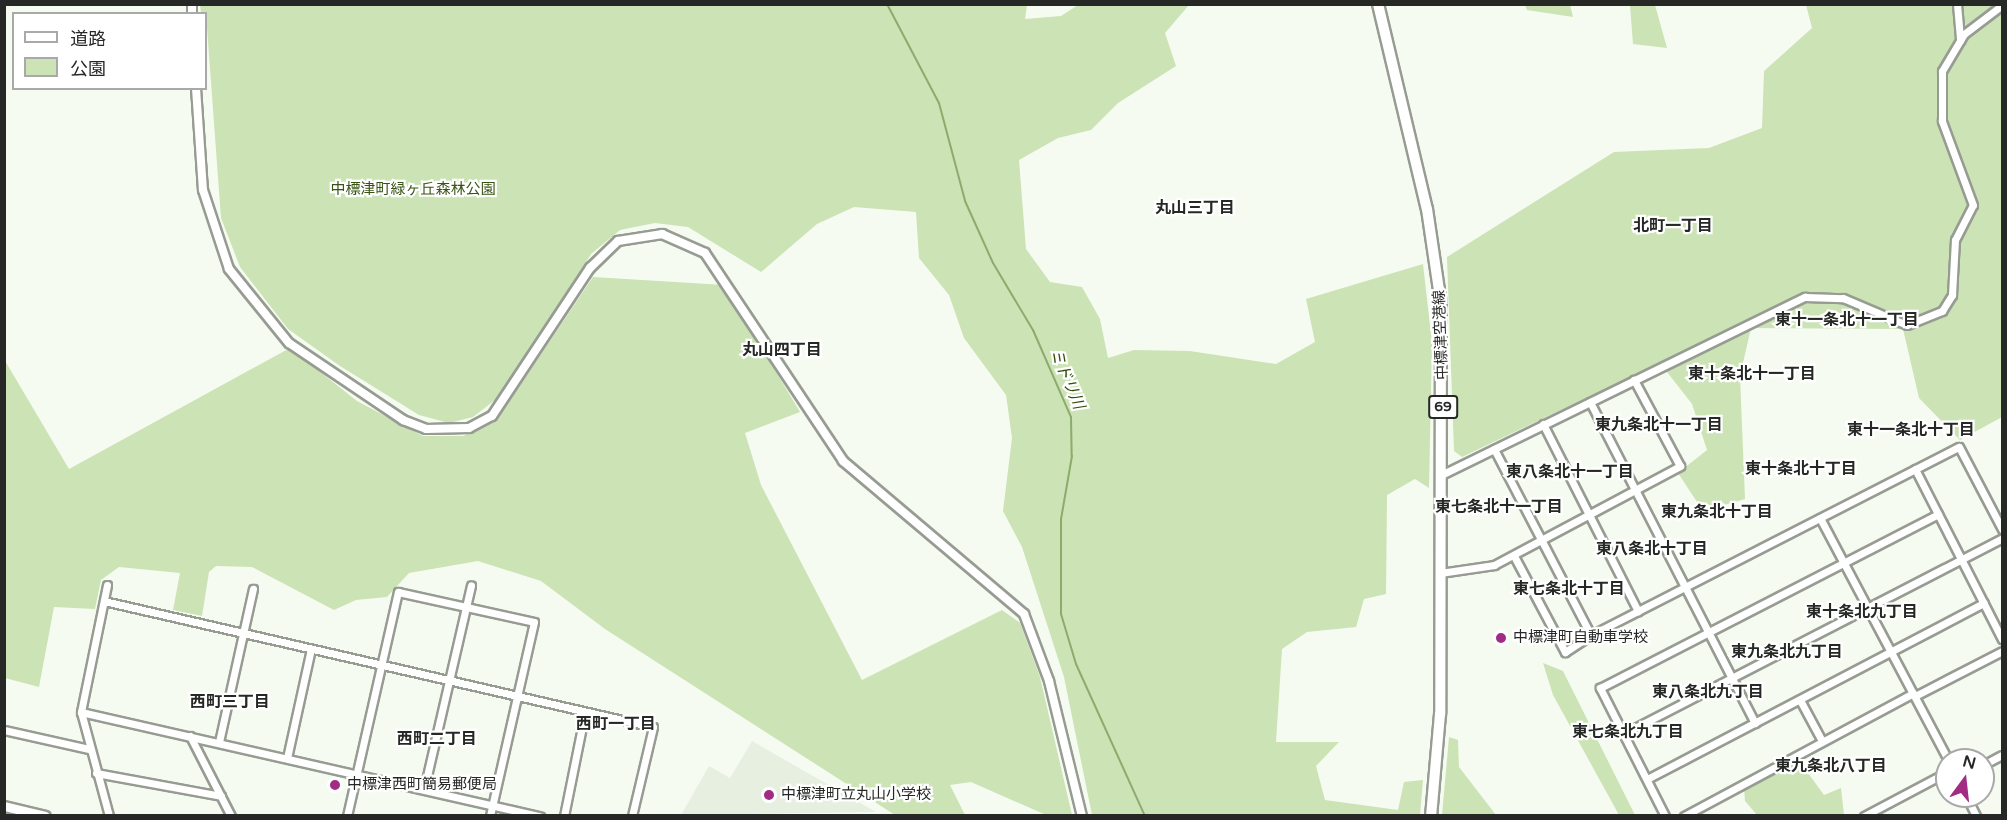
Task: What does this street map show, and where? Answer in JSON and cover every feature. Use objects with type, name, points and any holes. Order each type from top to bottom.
[{"type":"main road","name":"中標津空港線","points":[[1378,4],[1436,256],[1443,339],[1440,714],[1431,816]]},
{"type":"main road","points":[[4,806],[45,816]]},
{"type":"street","points":[[1957,4],[1960,40]]},
{"type":"street","points":[[1443,474],[1805,297],[1843,298],[1907,325],[1942,311],[1952,295],[1955,240],[1973,205],[1940,110],[1942,71],[1960,40],[2002,5]]},
{"type":"street","points":[[196,90],[203,190],[217,240],[236,278],[268,323],[305,355],[403,420],[426,429],[469,428],[492,416],[590,268],[618,241],[662,234],[705,253],[843,461],[1024,614],[1049,681],[1082,816]]},
{"type":"street","points":[[1440,573],[1494,565],[1680,466],[1634,380]]},
{"type":"street","points":[[1590,402],[1755,723]]},
{"type":"street","points":[[1543,424],[1638,611]]},
{"type":"street","points":[[1514,556],[1565,652],[1591,635],[1959,447],[2002,529]]},
{"type":"street","points":[[1494,449],[1591,635]]},
{"type":"street","points":[[1915,469],[2002,639]]},
{"type":"street","points":[[1665,816],[1600,688],[1938,514]]},
{"type":"street","points":[[1820,518],[1942,748]]},
{"type":"street","points":[[1623,734],[2002,538]]},
{"type":"street","points":[[107,585],[81,712],[89,749],[109,816]]},
{"type":"street","points":[[424,789],[471,585]]},
{"type":"street","points":[[219,742],[253,589]]},
{"type":"street","points":[[348,816],[398,592],[534,622],[490,816]]},
{"type":"street","points":[[104,601],[653,727],[632,816]]},
{"type":"street","points":[[1647,779],[1984,603]]},
{"type":"street","points":[[287,758],[311,649]]},
{"type":"street","points":[[1684,816],[1822,741],[2002,651]]},
{"type":"street","points":[[1800,700],[1822,741]]},
{"type":"street","points":[[81,712],[540,816]]},
{"type":"street","points":[[564,816],[585,712]]},
{"type":"street","points":[[4,730],[89,749]]},
{"type":"street","points":[[190,736],[231,816]]},
{"type":"street","points":[[96,773],[221,795]]},
{"type":"street","points":[[1863,816],[1935,778]]},
{"type":"shaded area","name":"中標津町立丸山小学校","points":[[752,741],[876,812],[681,815],[709,766],[730,778]]},
{"type":"green space","name":"中標津町緑ヶ丘森林公園","points":[[200,5],[1027,5],[1025,19],[1061,16],[1078,5],[1189,5],[1165,33],[1176,66],[1118,103],[1091,130],[1058,138],[1019,160],[1026,249],[1050,282],[1082,287],[1100,319],[1108,358],[1134,350],[1190,351],[1276,364],[1315,342],[1306,299],[1423,264],[1432,343],[1429,488],[1415,479],[1387,495],[1386,594],[1364,599],[1356,627],[1307,632],[1282,649],[1276,742],[1339,742],[1316,766],[1325,800],[1398,810],[1404,782],[1423,780],[1420,815],[1092,815],[1064,677],[1022,547],[1003,511],[1012,438],[1006,395],[964,338],[949,295],[919,258],[916,212],[854,207],[817,224],[761,272],[688,227],[655,223],[620,230],[591,254],[527,359],[495,400],[473,417],[449,423],[419,415],[340,366],[288,329],[240,267],[221,218],[207,12],[201,12]]},
{"type":"green space","points":[[1525,5],[1570,5],[1573,17],[1527,10]]},
{"type":"green space","points":[[1630,5],[1655,5],[1667,48],[1633,44]]},
{"type":"green space","points":[[1806,5],[2002,5],[2002,417],[1960,440],[1919,398],[1903,329],[1751,328],[1740,376],[1745,499],[1703,511],[1678,473],[1707,450],[1692,404],[1660,363],[1462,457],[1454,451],[1447,257],[1614,152],[1709,148],[1762,128],[1764,71],[1812,28]]},
{"type":"green space","points":[[593,277],[724,285],[800,412],[745,433],[761,485],[862,680],[1002,610],[1020,623],[1040,677],[1072,815],[1046,815],[971,782],[950,785],[965,815],[895,815],[605,629],[541,581],[478,561],[409,573],[387,597],[356,600],[334,610],[252,567],[216,566],[209,572],[202,616],[173,610],[180,573],[119,567],[101,580],[95,609],[54,607],[39,687],[5,678],[4,359],[69,469],[290,348],[357,401],[423,436],[463,436],[496,421]]},
{"type":"green space","points":[[1543,663],[1563,671],[1635,815],[1619,815],[1553,695]]},
{"type":"green space","points":[[1449,737],[1458,740],[1459,767],[1496,815],[1442,815]]},
{"type":"green space","points":[[1800,762],[1824,795],[1841,788],[1844,815],[1757,815],[1745,801],[1744,788]]},
{"type":"waterway","name":"ミドリ川","points":[[887,4],[939,103],[965,201],[993,263],[1033,330],[1071,417],[1072,456],[1061,519],[1061,614],[1076,664],[1145,816]]},
{"type":"place","name":"中標津町自動車学校","points":[[1501,638]]},
{"type":"place","name":"中標津西町簡易郵便局","points":[[335,785]]},
{"type":"place","name":"中標津町立丸山小学校","points":[[769,795]]},
{"type":"district","name":"丸山三丁目","points":[[1195,208]]},
{"type":"district","name":"北町一丁目","points":[[1673,226]]},
{"type":"district","name":"東十一条北十一丁目","points":[[1847,320]]},
{"type":"district","name":"丸山四丁目","points":[[782,350]]},
{"type":"district","name":"東十条北十一丁目","points":[[1752,374]]},
{"type":"district","name":"東九条北十一丁目","points":[[1659,425]]},
{"type":"district","name":"東十一条北十丁目","points":[[1911,430]]},
{"type":"district","name":"東十条北十丁目","points":[[1801,469]]},
{"type":"district","name":"東八条北十一丁目","points":[[1570,472]]},
{"type":"district","name":"東七条北十一丁目","points":[[1499,507]]},
{"type":"district","name":"東九条北十丁目","points":[[1717,512]]},
{"type":"district","name":"東八条北十丁目","points":[[1652,549]]},
{"type":"district","name":"東七条北十丁目","points":[[1569,589]]},
{"type":"district","name":"東十条北九丁目","points":[[1862,612]]},
{"type":"district","name":"東九条北九丁目","points":[[1787,652]]},
{"type":"district","name":"東八条北九丁目","points":[[1708,692]]},
{"type":"district","name":"西町三丁目","points":[[230,702]]},
{"type":"district","name":"西町一丁目","points":[[616,724]]},
{"type":"district","name":"東七条北九丁目","points":[[1628,732]]},
{"type":"district","name":"西町二丁目","points":[[437,739]]},
{"type":"district","name":"東九条北八丁目","points":[[1831,766]]}]
